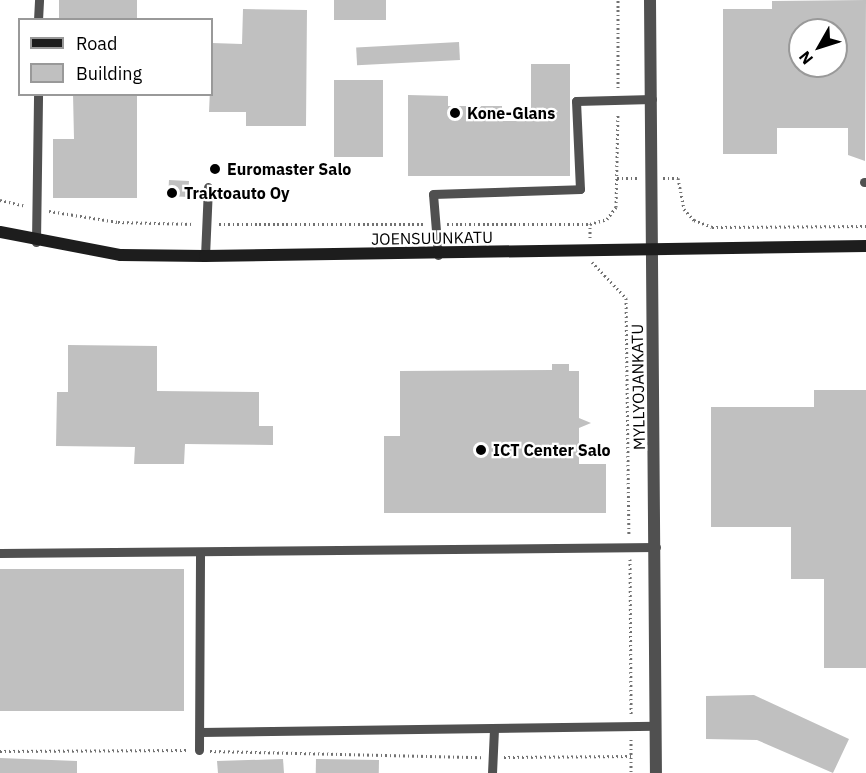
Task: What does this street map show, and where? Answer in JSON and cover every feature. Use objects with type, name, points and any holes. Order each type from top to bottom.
[{"type":"street","name":"MYLLYOJANKATU","points":[[650,0],[656,773]]},
{"type":"street","name":"JOENSUUNKATU","points":[[0,232],[36,242],[121,255],[438,255],[866,246]]},
{"type":"lane","points":[[38,18],[39,0]]},
{"type":"lane","points":[[36,242],[38,96]]},
{"type":"lane","points":[[438,255],[433,194],[580,189],[576,101],[652,99]]},
{"type":"lane","points":[[205,256],[208,188]]},
{"type":"lane","points":[[0,553],[200,553],[656,547]]},
{"type":"lane","points":[[199,750],[200,553]]},
{"type":"lane","points":[[200,732],[494,729],[631,724],[656,726]]},
{"type":"lane","points":[[492,773],[494,729]]},
{"type":"path","points":[[0,200],[38,209],[118,222],[590,225],[607,219],[616,207],[618,0]]},
{"type":"path","points":[[617,177],[678,178],[684,209],[694,220],[712,227],[866,226]]},
{"type":"path","points":[[590,225],[592,268],[626,298],[631,773]]},
{"type":"path","points":[[0,751],[199,750],[493,757],[631,756]]},
{"type":"building","points":[[59,0],[137,0],[137,18],[59,18]]},
{"type":"building","points":[[334,0],[386,0],[386,20],[334,20]]},
{"type":"building","points":[[866,0],[865,161],[848,155],[848,128],[777,128],[777,154],[723,154],[723,9],[772,9],[772,1]]},
{"type":"building","points":[[243,9],[307,10],[306,126],[246,126],[246,112],[209,112],[210,96],[213,96],[213,43],[242,44]]},
{"type":"building","points":[[459,42],[460,60],[357,65],[356,47]]},
{"type":"building","name":"Kone-Glans","points":[[531,64],[570,64],[570,176],[408,176],[408,95],[448,96],[448,106],[502,106],[502,121],[531,121]]},
{"type":"building","points":[[334,80],[383,80],[383,157],[334,157]]},
{"type":"building","points":[[73,96],[137,96],[137,198],[53,198],[53,139],[74,139]]},
{"type":"building","points":[[169,180],[189,181],[188,197],[168,196]]},
{"type":"building","points":[[68,345],[157,346],[157,391],[259,392],[259,426],[273,426],[273,445],[185,444],[184,464],[134,464],[135,447],[56,446],[57,392],[68,392]]},
{"type":"building","name":"ICT Center Salo","points":[[552,364],[569,364],[569,371],[579,371],[579,418],[591,423],[579,428],[579,464],[606,464],[606,513],[384,513],[384,436],[400,436],[400,371],[552,370]]},
{"type":"building","points":[[814,390],[866,390],[866,668],[824,668],[824,579],[791,579],[791,527],[711,527],[711,407],[814,407]]},
{"type":"building","points":[[0,569],[184,569],[184,711],[0,711]]},
{"type":"building","points":[[754,695],[849,739],[833,773],[757,740],[706,739],[706,696]]},
{"type":"building","points":[[0,758],[77,761],[77,773],[0,773]]},
{"type":"building","points":[[283,759],[284,773],[218,773],[217,761]]},
{"type":"building","points":[[316,759],[379,760],[379,773],[316,773]]},
{"type":"place","name":"Kone-Glans","points":[[455,113]]},
{"type":"place","name":"Euromaster Salo","points":[[215,169]]},
{"type":"place","name":"Traktoauto Oy","points":[[172,193]]},
{"type":"place","name":"ICT Center Salo","points":[[481,450]]}]
